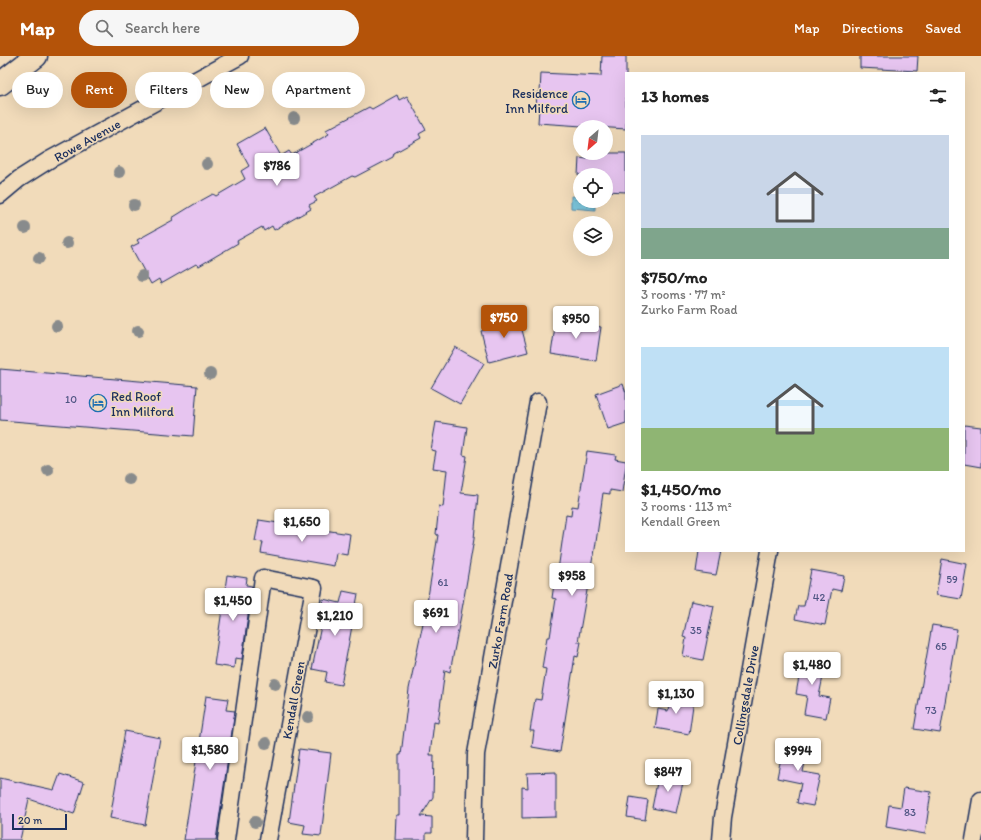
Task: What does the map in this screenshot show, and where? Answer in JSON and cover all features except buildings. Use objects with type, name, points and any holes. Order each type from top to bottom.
[{"type":"highway","points":[[0,84],[36,56]]},
{"type":"street","name":"Rowe Avenue","points":[[0,195],[19,179],[49,160],[240,56]]},
{"type":"street","name":"Zurko Farm Road","points":[[474,840],[476,754],[538,402]]},
{"type":"street","name":"Collingsdale Drive","points":[[721,840],[723,817],[770,552]]},
{"type":"street","name":"Kendall Green","points":[[226,840],[263,578],[314,588],[268,840]]},
{"type":"street","points":[[974,840],[981,800]]},
{"type":"water","points":[[571,196],[573,196],[573,208],[595,208],[595,210],[571,208]]},
{"type":"place","name":"Residence Inn Milford","points":[[581,100]]},
{"type":"place","name":"Red Roof Inn Milford","points":[[98,403]]}]
